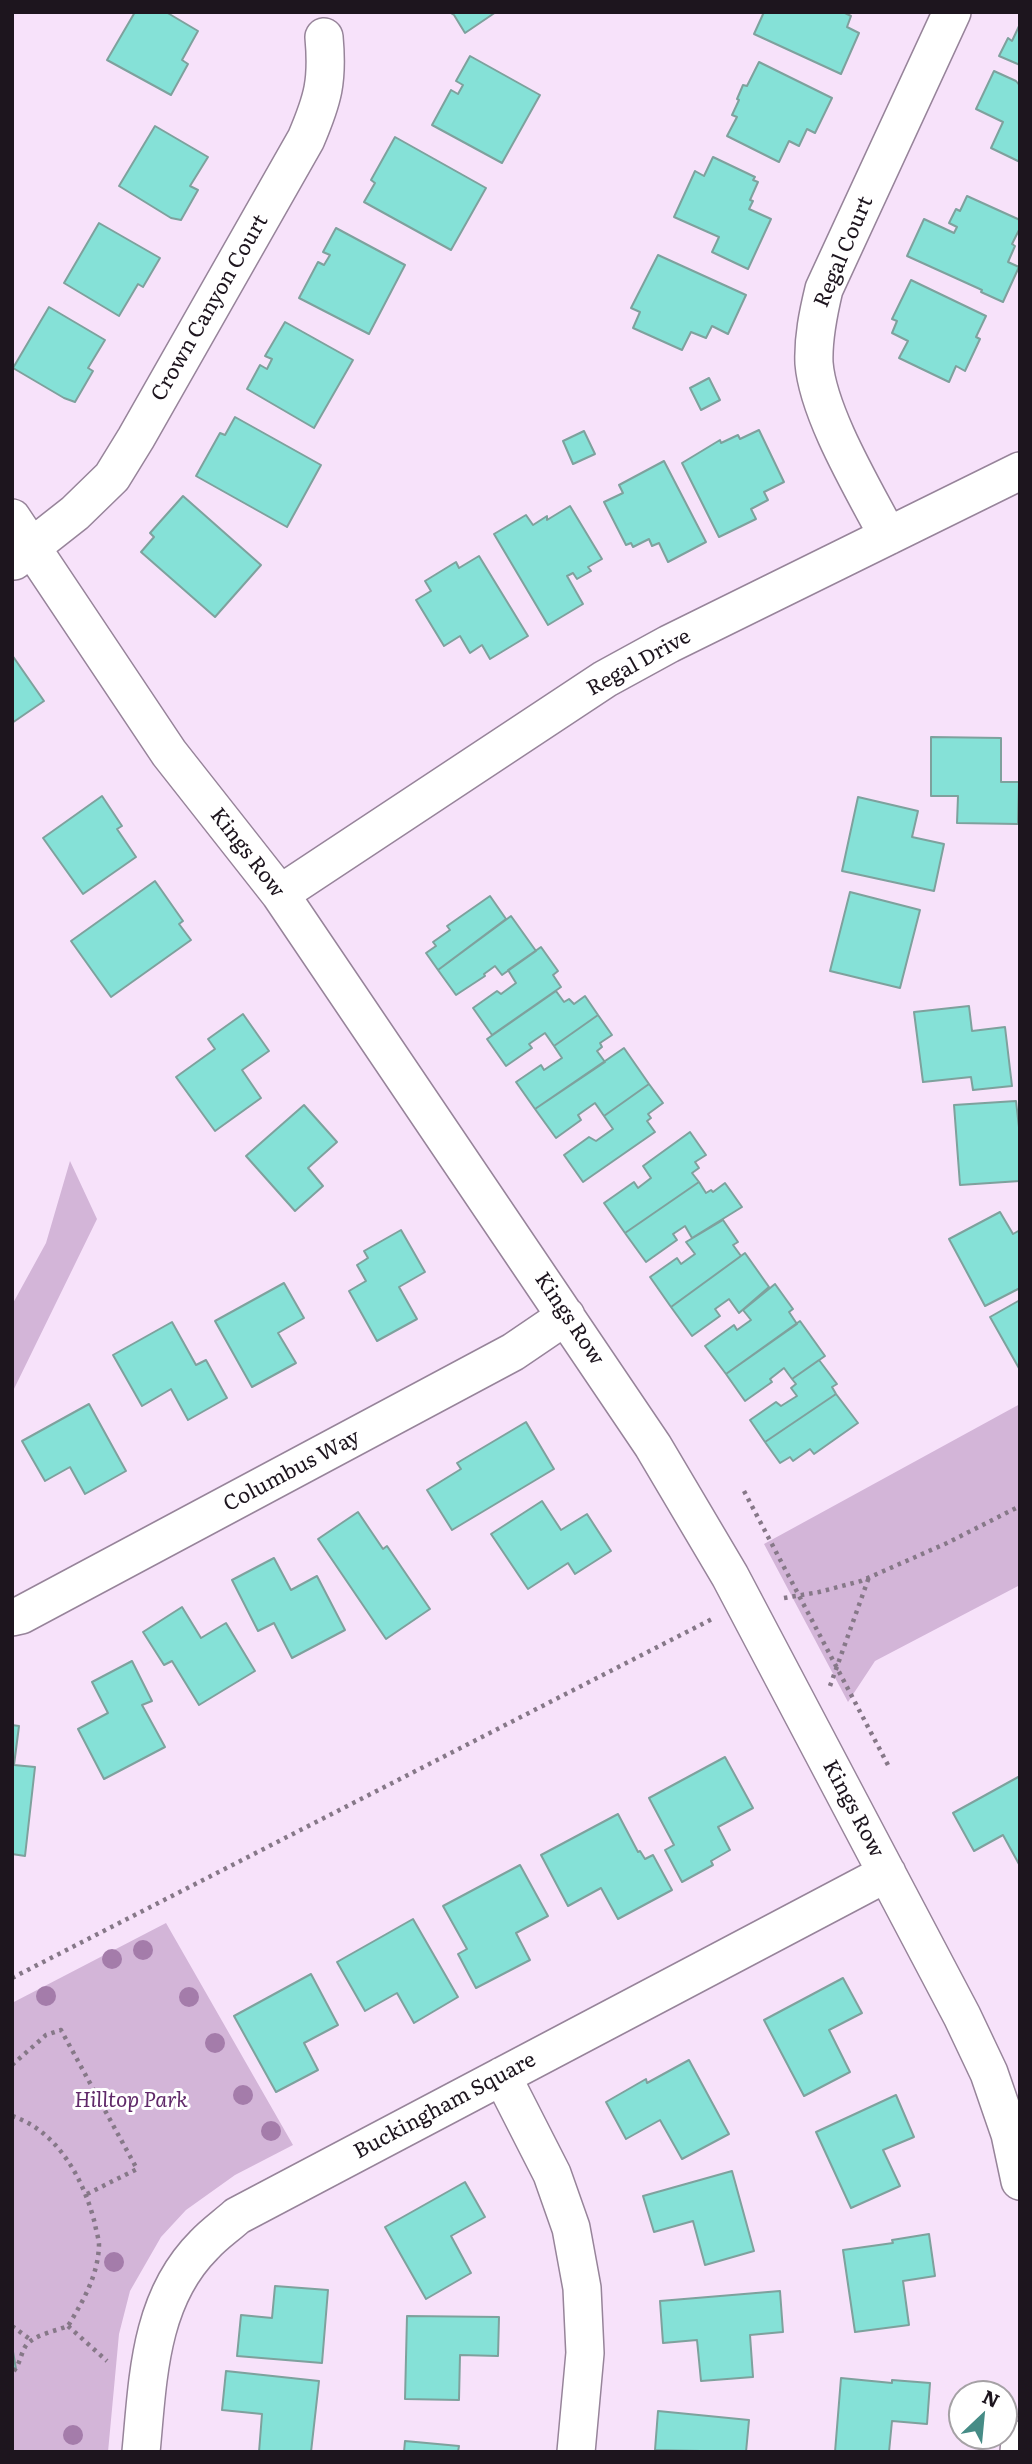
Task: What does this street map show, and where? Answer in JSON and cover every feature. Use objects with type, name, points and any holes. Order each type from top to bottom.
[{"type":"street","name":"Regal Court","points":[[888,536],[839,441],[822,399],[814,365],[815,325],[824,289],[952,12]]},
{"type":"street","name":"Crown Canyon Court","points":[[23,555],[75,513],[112,477],[143,426],[306,139],[322,100],[327,67],[324,37]]},
{"type":"street","name":"Regal Drive","points":[[280,894],[605,679],[1020,471]]},
{"type":"street","name":"Kings Row","points":[[12,517],[23,555],[169,753],[280,894],[653,1446],[745,1604],[962,2016],[1015,2133],[1020,2181]]},
{"type":"street","name":"Columbus Way","points":[[12,1617],[21,1615],[513,1352],[566,1316]]},
{"type":"street","name":"Buckingham Square","points":[[141,2452],[150,2361],[159,2320],[177,2280],[203,2246],[237,2216],[887,1873]]},
{"type":"street","points":[[502,2076],[552,2174],[571,2228],[582,2288],[585,2353],[576,2452]]},
{"type":"street","points":[[1019,2452],[1020,2440]]},
{"type":"path","points":[[744,1491],[888,1765]]},
{"type":"path","points":[[12,1978],[694,1626],[745,1604],[819,1592],[869,1577],[947,1543],[1020,1506]]},
{"type":"path","points":[[813,1733],[869,1577]]},
{"type":"path","points":[[12,2065],[46,2035],[61,2030],[137,2169],[85,2195]]},
{"type":"path","points":[[12,2116],[50,2138],[71,2166],[90,2207],[99,2244],[95,2275],[68,2326],[31,2340],[12,2373]]},
{"type":"path","points":[[12,2326],[31,2340]]},
{"type":"path","points":[[68,2326],[107,2361]]},
{"type":"green space","points":[[70,1161],[97,1219],[12,1393],[12,1305],[46,1243]]},
{"type":"green space","points":[[1020,1404],[1020,1585],[875,1661],[848,1702],[764,1544]]},
{"type":"green space","name":"Hilltop Park","points":[[166,1923],[293,2145],[235,2175],[186,2210],[161,2237],[130,2291],[119,2334],[108,2452],[12,2452],[12,2003]]},
{"type":"building","points":[[135,12],[166,12],[198,31],[182,60],[188,64],[171,95],[107,60]]},
{"type":"building","points":[[449,12],[496,12],[465,33],[454,15]]},
{"type":"building","points":[[764,12],[843,12],[851,16],[847,27],[859,33],[841,74],[754,34]]},
{"type":"building","points":[[1020,24],[1020,65],[999,56],[1008,38],[1012,41]]},
{"type":"building","points":[[470,56],[540,95],[502,163],[432,125],[451,90],[458,94],[463,85],[456,81]]},
{"type":"building","points":[[759,62],[832,98],[815,133],[807,129],[799,146],[789,141],[779,162],[727,136],[737,117],[732,115],[743,85],[747,86]]},
{"type":"building","points":[[994,71],[1016,81],[1020,86],[1020,162],[991,148],[1003,122],[976,109]]},
{"type":"building","points":[[155,126],[208,157],[190,186],[198,190],[181,220],[171,218],[119,186]]},
{"type":"building","points":[[395,137],[486,188],[451,250],[364,202],[375,183],[371,180]]},
{"type":"building","points":[[713,157],[755,177],[753,180],[758,182],[749,209],[771,219],[748,269],[712,252],[719,237],[674,217],[695,171],[704,176]]},
{"type":"building","points":[[967,196],[1020,220],[1020,228],[1012,244],[1015,246],[1008,262],[1019,267],[1003,302],[907,256],[924,219],[954,233],[957,227],[949,223],[956,209],[960,211]]},
{"type":"building","points":[[99,223],[160,258],[143,287],[138,284],[119,316],[64,283]]},
{"type":"building","points":[[336,228],[405,265],[369,334],[299,298],[318,262],[324,265],[330,255],[323,252]]},
{"type":"building","points":[[658,255],[746,295],[728,334],[712,326],[706,338],[691,332],[682,350],[633,328],[640,312],[631,308]]},
{"type":"building","points":[[911,280],[986,316],[976,337],[980,339],[965,371],[956,366],[949,382],[899,358],[908,341],[892,333],[897,321],[892,319]]},
{"type":"building","points":[[49,307],[105,340],[88,368],[93,371],[75,402],[13,368]]},
{"type":"building","points":[[285,322],[353,360],[314,428],[247,389],[260,365],[267,369],[272,359],[265,356]]},
{"type":"building","points":[[709,378],[720,400],[701,410],[690,388]]},
{"type":"building","points":[[235,417],[321,465],[287,527],[196,476],[220,433],[225,435]]},
{"type":"building","points":[[759,430],[784,482],[764,492],[768,500],[751,509],[756,519],[719,537],[682,463],[720,440],[721,443],[738,435],[740,439]]},
{"type":"building","points":[[584,431],[595,454],[573,464],[563,441]]},
{"type":"building","points":[[664,461],[706,542],[668,562],[659,543],[652,546],[649,539],[633,547],[631,543],[626,545],[604,502],[623,493],[619,485]]},
{"type":"building","points":[[183,496],[261,565],[215,617],[141,552],[154,537],[150,533]]},
{"type":"building","points":[[570,506],[602,559],[588,567],[591,571],[577,579],[573,573],[567,576],[583,604],[548,625],[494,534],[526,515],[533,525]]},
{"type":"building","points":[[479,556],[528,636],[490,659],[482,645],[470,653],[460,636],[444,646],[416,600],[431,591],[425,581],[456,562],[459,568]]},
{"type":"building","points":[[12,655],[44,701],[12,723]]},
{"type":"building","points":[[931,737],[1001,738],[1001,782],[1019,782],[1018,824],[957,823],[958,796],[931,796]]},
{"type":"building","points":[[102,796],[122,826],[117,829],[136,857],[83,894],[43,838]]},
{"type":"building","points":[[858,797],[918,811],[912,837],[944,844],[934,891],[842,871]]},
{"type":"building","points":[[155,881],[183,921],[179,924],[191,940],[111,997],[71,941]]},
{"type":"building","points":[[850,892],[920,910],[900,988],[830,971]]},
{"type":"building","points":[[490,896],[506,919],[438,970],[426,953],[436,946],[433,942],[450,930],[447,926]]},
{"type":"building","points":[[511,916],[536,951],[502,975],[495,966],[456,995],[438,970]]},
{"type":"building","points":[[541,947],[558,971],[553,975],[561,987],[492,1035],[473,1008],[497,991],[501,994],[516,983],[508,970]]},
{"type":"building","points":[[556,991],[564,1002],[569,999],[574,1004],[585,996],[598,1015],[554,1046],[545,1033],[529,1044],[532,1048],[506,1066],[487,1039]]},
{"type":"building","points":[[969,1006],[972,1031],[1005,1027],[1012,1086],[973,1090],[971,1077],[923,1082],[914,1012]]},
{"type":"building","points":[[243,1014],[269,1051],[242,1070],[261,1098],[215,1131],[176,1077],[215,1049],[208,1039]]},
{"type":"building","points":[[598,1015],[612,1035],[600,1043],[602,1047],[597,1051],[605,1062],[535,1109],[516,1082],[541,1065],[544,1070],[562,1058],[554,1046]]},
{"type":"building","points":[[624,1048],[649,1084],[604,1116],[595,1103],[578,1115],[581,1120],[556,1138],[535,1109]]},
{"type":"building","points":[[649,1084],[663,1103],[648,1114],[651,1118],[647,1121],[655,1132],[583,1182],[564,1155],[589,1137],[596,1141],[613,1129],[604,1116]]},
{"type":"building","points":[[1016,1101],[1020,1136],[1020,1181],[960,1185],[954,1105]]},
{"type":"building","points":[[304,1105],[337,1142],[308,1168],[323,1186],[295,1211],[246,1156]]},
{"type":"building","points":[[690,1132],[706,1155],[695,1162],[699,1168],[692,1173],[699,1182],[625,1233],[604,1203],[634,1182],[638,1188],[651,1178],[643,1166]]},
{"type":"building","points":[[699,1182],[706,1193],[711,1190],[713,1192],[725,1183],[742,1207],[692,1238],[685,1226],[673,1234],[677,1240],[646,1262],[625,1233]]},
{"type":"building","points":[[1000,1212],[1013,1234],[1020,1230],[1020,1288],[985,1306],[949,1239]]},
{"type":"building","points":[[723,1220],[738,1242],[733,1245],[741,1256],[671,1307],[650,1277],[677,1258],[681,1264],[695,1254],[686,1242]]},
{"type":"building","points":[[401,1230],[425,1272],[399,1287],[417,1319],[377,1341],[349,1291],[366,1281],[357,1265],[368,1258],[364,1251]]},
{"type":"building","points":[[745,1253],[769,1287],[739,1313],[729,1299],[715,1309],[720,1316],[692,1336],[671,1307]]},
{"type":"building","points":[[284,1283],[304,1318],[278,1333],[296,1363],[252,1387],[215,1321]]},
{"type":"building","points":[[775,1284],[793,1309],[789,1312],[797,1324],[726,1374],[705,1346],[734,1325],[737,1330],[751,1320],[743,1310]]},
{"type":"building","points":[[1020,1300],[1020,1370],[990,1317]]},
{"type":"building","points":[[800,1321],[825,1356],[792,1379],[784,1368],[770,1379],[772,1382],[745,1401],[726,1374]]},
{"type":"building","points":[[172,1322],[196,1365],[206,1360],[227,1398],[188,1420],[171,1389],[142,1406],[113,1355]]},
{"type":"building","points":[[819,1360],[837,1384],[832,1387],[836,1394],[765,1442],[750,1420],[776,1402],[781,1406],[797,1396],[791,1388],[796,1384],[792,1379]]},
{"type":"building","points":[[836,1394],[858,1423],[814,1454],[810,1449],[793,1461],[790,1457],[780,1463],[765,1442]]},
{"type":"building","points":[[89,1404],[126,1471],[85,1494],[70,1467],[45,1481],[22,1441]]},
{"type":"building","points":[[526,1422],[554,1469],[452,1530],[427,1490],[461,1469],[457,1463]]},
{"type":"building","points":[[542,1501],[561,1530],[587,1514],[611,1551],[575,1574],[568,1563],[528,1589],[491,1534]]},
{"type":"building","points":[[358,1512],[383,1549],[387,1546],[430,1609],[386,1639],[318,1539]]},
{"type":"building","points":[[274,1558],[291,1590],[317,1576],[345,1630],[292,1658],[274,1623],[258,1631],[232,1580]]},
{"type":"building","points":[[182,1607],[201,1638],[226,1623],[255,1671],[199,1705],[172,1661],[164,1665],[143,1632]]},
{"type":"building","points":[[132,1661],[152,1701],[142,1705],[165,1747],[104,1779],[78,1729],[108,1713],[92,1682]]},
{"type":"building","points":[[12,1725],[19,1726],[14,1765],[35,1767],[25,1856],[12,1854]]},
{"type":"building","points":[[725,1757],[753,1808],[718,1827],[730,1850],[711,1861],[713,1865],[682,1882],[665,1850],[674,1845],[649,1798]]},
{"type":"building","points":[[1020,1776],[1020,1866],[1003,1835],[974,1851],[953,1813]]},
{"type":"building","points":[[618,1814],[638,1852],[640,1851],[645,1859],[653,1855],[672,1890],[618,1919],[601,1888],[568,1906],[541,1855]]},
{"type":"building","points":[[520,1865],[548,1916],[516,1933],[530,1960],[476,1988],[458,1954],[467,1949],[443,1906]]},
{"type":"building","points":[[413,1919],[458,1997],[414,2023],[397,1993],[365,2011],[337,1962]]},
{"type":"building","points":[[311,1974],[338,2025],[304,2043],[318,2070],[276,2092],[234,2016]]},
{"type":"building","points":[[843,1978],[862,2013],[829,2030],[850,2072],[804,2096],[764,2020]]},
{"type":"building","points":[[689,2060],[729,2134],[682,2159],[660,2120],[626,2139],[606,2102],[646,2079],[647,2083]]},
{"type":"building","points":[[896,2095],[914,2137],[883,2150],[900,2186],[851,2208],[816,2132]]},
{"type":"building","points":[[732,2171],[754,2251],[705,2265],[693,2221],[654,2232],[643,2196]]},
{"type":"building","points":[[465,2182],[485,2217],[451,2236],[471,2273],[426,2299],[385,2227]]},
{"type":"building","points":[[929,2234],[935,2276],[903,2281],[909,2325],[855,2332],[843,2250],[893,2243],[892,2240]]},
{"type":"building","points":[[275,2286],[328,2290],[322,2363],[237,2356],[241,2315],[272,2318]]},
{"type":"building","points":[[780,2291],[783,2332],[750,2335],[753,2377],[701,2381],[697,2340],[663,2343],[660,2301]]},
{"type":"building","points":[[407,2316],[499,2317],[498,2356],[460,2355],[459,2400],[405,2399]]},
{"type":"building","points":[[12,2346],[16,2369],[12,2369]]},
{"type":"building","points":[[226,2371],[319,2381],[311,2452],[259,2452],[262,2414],[222,2410]]},
{"type":"building","points":[[841,2378],[892,2383],[892,2380],[930,2383],[927,2424],[892,2421],[889,2452],[835,2452]]},
{"type":"building","points":[[658,2411],[749,2420],[746,2452],[655,2450]]},
{"type":"building","points":[[405,2441],[459,2446],[458,2452],[404,2452]]}]
